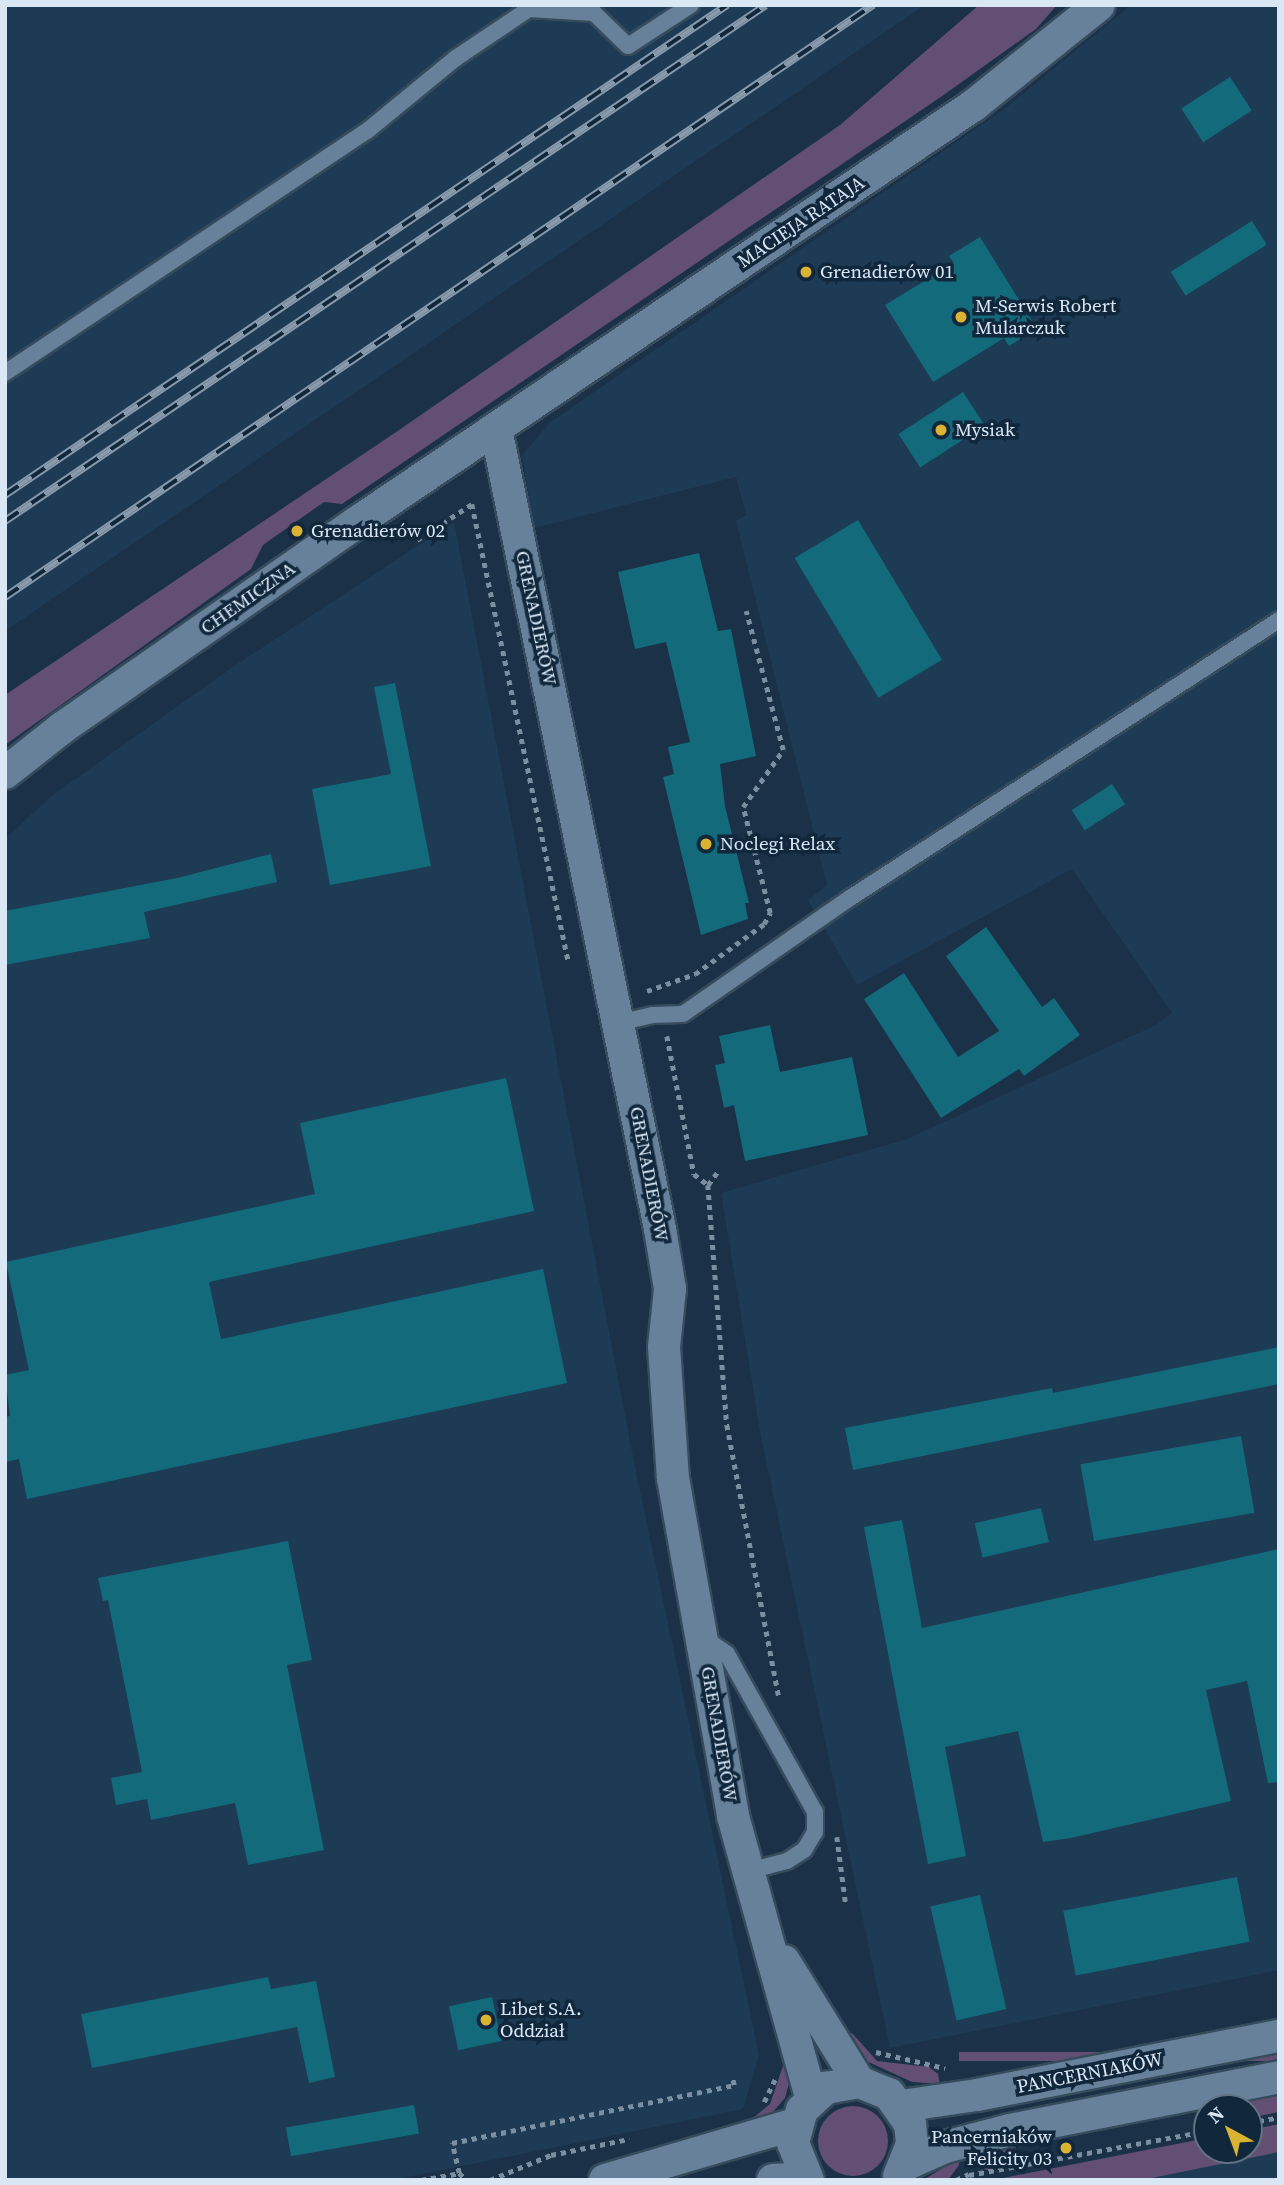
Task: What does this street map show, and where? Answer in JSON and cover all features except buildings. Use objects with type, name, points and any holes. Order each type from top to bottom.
[{"type":"street","name":"MACIEJA RATAJA","points":[[496,429],[974,105],[1099,5]]},
{"type":"street","name":"CHEMICZNA","points":[[5,772],[62,728],[496,429]]},
{"type":"street","name":"GRENADIERÓW","points":[[496,429],[670,1289],[664,1348],[673,1478],[733,1815],[763,1923]]},
{"type":"street","points":[[763,1923],[859,2082]]},
{"type":"street","points":[[763,1923],[803,2111],[795,2152],[807,2179],[773,2180]]},
{"type":"street","name":"PANCERNIAKÓW","points":[[901,2106],[977,2095],[1279,2036]]},
{"type":"street","name":"PANCERNIAKÓW","points":[[902,2172],[945,2147],[1010,2130],[1279,2077]]},
{"type":"street","points":[[605,2180],[803,2111],[834,2085],[859,2082],[889,2094],[901,2106],[910,2124],[902,2172]]},
{"type":"lane","points":[[5,373],[367,131],[456,58],[529,9],[594,13],[628,46],[691,5]]},
{"type":"lane","points":[[618,1023],[652,1015],[683,1014],[850,898],[1279,620]]},
{"type":"lane","points":[[703,1637],[727,1654],[815,1812],[815,1832],[804,1850],[787,1861],[748,1871]]},
{"type":"path","points":[[417,540],[472,504],[568,960]]},
{"type":"path","points":[[708,1185],[694,1174],[668,1038],[652,1015],[646,991],[695,974],[764,924],[770,914],[743,807],[783,750],[746,611]]},
{"type":"path","points":[[718,1171],[708,1185],[727,1424],[782,1706]]},
{"type":"path","points":[[835,1827],[846,1905]]},
{"type":"path","points":[[467,2180],[459,2173],[452,2143],[734,2085],[732,2076]]},
{"type":"path","points":[[970,2175],[1193,2135]]},
{"type":"path","points":[[421,2180],[459,2173]]},
{"type":"shaded area","points":[[5,5],[925,5],[5,631]]},
{"type":"shaded area","points":[[979,5],[1057,5],[1036,29],[945,94],[342,504],[324,502],[263,545],[251,569],[5,745],[5,695],[402,428],[840,125]]},
{"type":"shaded area","points":[[1131,5],[1279,5],[1279,1970],[890,2048],[761,1437],[721,1193],[907,1139],[1156,1025],[1172,1013],[1072,869],[857,985],[808,900],[827,885],[736,521],[746,515],[736,477],[534,528],[522,456],[549,423],[1004,109]]},
{"type":"shaded area","points":[[454,522],[635,1467],[759,2055],[743,2109],[393,2180],[5,2180],[5,839],[50,797],[237,664]]},
{"type":"shaded area","points":[[852,2033],[877,2061],[929,2067],[938,2074],[940,2084],[912,2082],[862,2059],[844,2036]]},
{"type":"shaded area","points":[[959,2052],[1279,2052],[1279,2061],[959,2061]]},
{"type":"shaded area","points":[[784,2063],[789,2083],[785,2098],[771,2114],[747,2123],[770,2104]]},
{"type":"shaded area","points":[[1279,2093],[1279,2112],[1263,2115],[1263,2096]]},
{"type":"shaded area","points":[[853,2106],[878,2116],[888,2141],[878,2166],[853,2176],[828,2166],[818,2141],[828,2116]]},
{"type":"shaded area","points":[[1279,2124],[1279,2152],[1263,2155],[1263,2127]]},
{"type":"shaded area","points":[[1279,2133],[1279,2180],[1041,2180],[1193,2153],[1193,2164],[1263,2164],[1263,2142]]},
{"type":"shaded area","points":[[1193,2141],[1193,2164],[1220,2164],[1142,2180],[993,2180]]},
{"type":"shaded area","points":[[1012,2146],[1015,2164],[986,2170],[976,2163],[974,2154]]},
{"type":"shaded area","points":[[958,2159],[959,2165],[948,2180],[923,2180]]},
{"type":"railway","points":[[5,495],[727,5]]},
{"type":"railway","points":[[5,521],[766,5]]},
{"type":"railway","points":[[5,597],[873,5]]},
{"type":"place","name":"Grenadierów 01","points":[[806,272]]},
{"type":"place","name":"M-Serwis Robert Mularczuk","points":[[961,317]]},
{"type":"place","name":"Mysiak","points":[[941,430]]},
{"type":"place","name":"Grenadierów 02","points":[[297,531]]},
{"type":"place","name":"Noclegi Relax","points":[[706,844]]},
{"type":"place","name":"Libet S.A. Oddział","points":[[486,2020]]},
{"type":"place","name":"Pancerniaków Felicity 03","points":[[1066,2148]]}]
